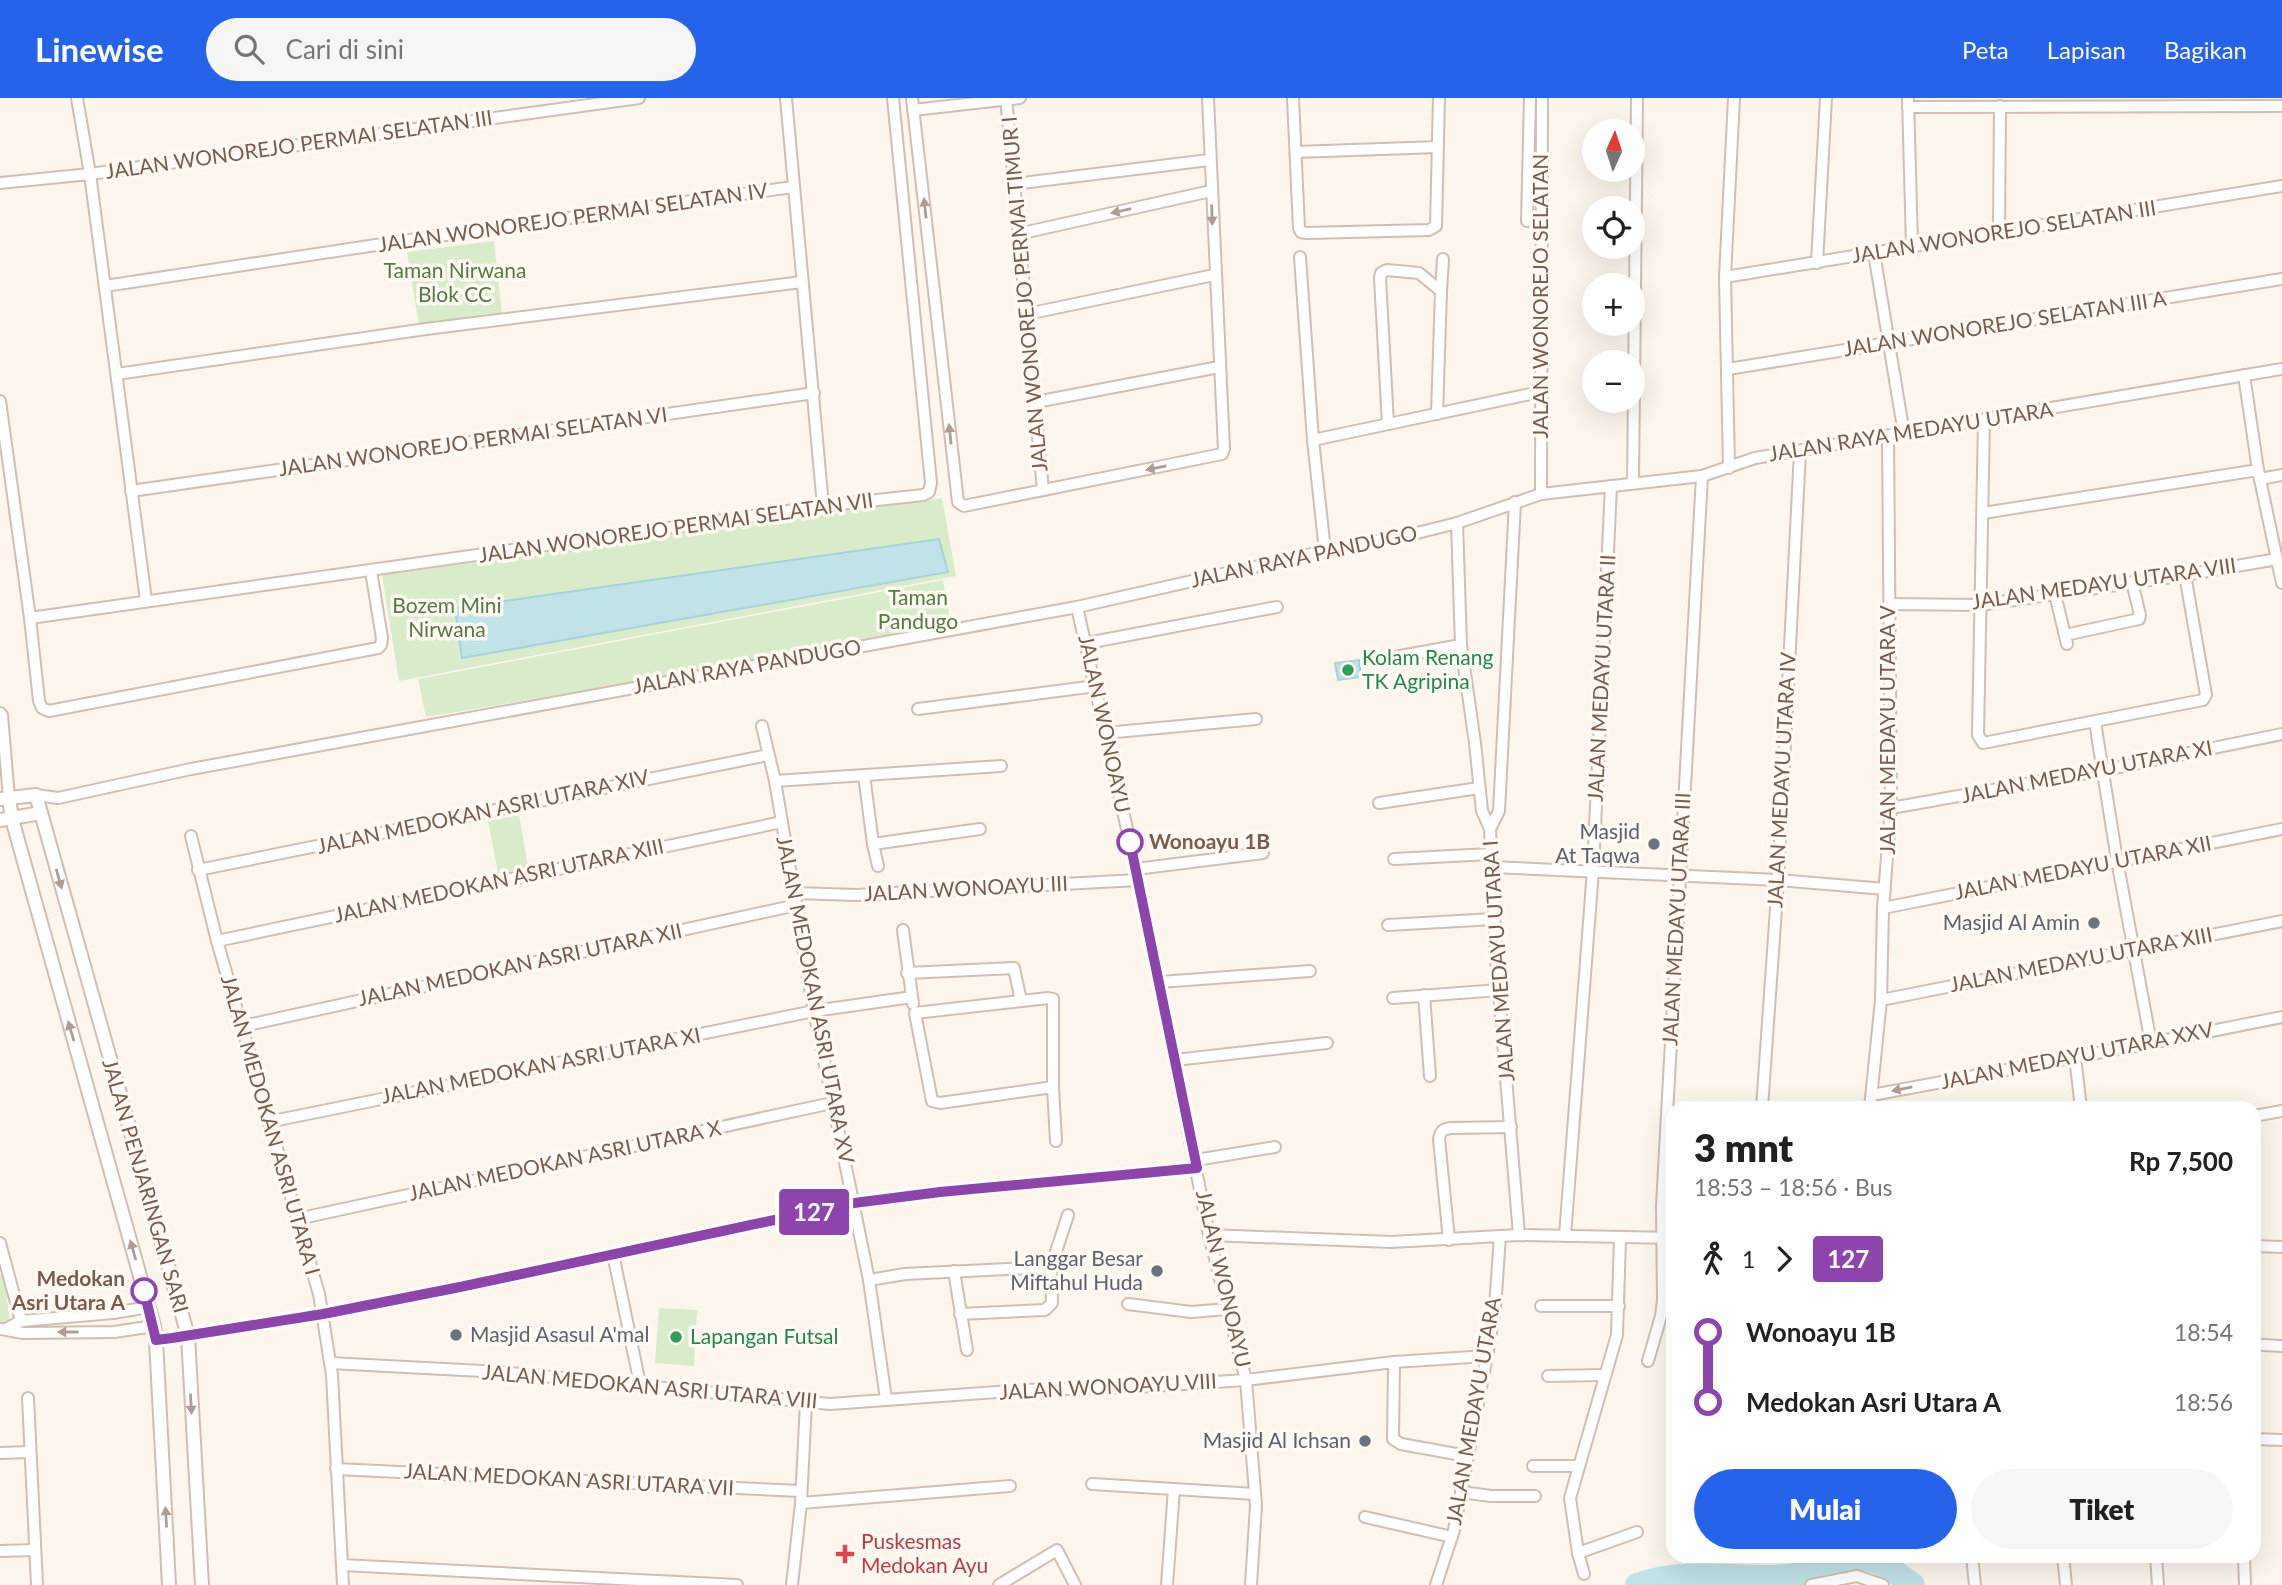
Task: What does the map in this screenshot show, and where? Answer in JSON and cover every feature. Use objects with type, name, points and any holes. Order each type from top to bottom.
[{"type":"street","points":[[77,98],[90,174],[146,600]]},
{"type":"street","name":"JALAN WONOREJO PERMAI SELATAN III","points":[[0,183],[90,174],[639,98]]},
{"type":"street","points":[[786,98],[823,506]]},
{"type":"street","name":"JALAN WONOREJO PERMAI SELATAN VII","points":[[30,618],[823,506],[923,495],[929,492],[893,98]]},
{"type":"street","points":[[1020,98],[913,104],[958,502],[964,506],[1222,454],[1224,449],[1208,98]]},
{"type":"street","points":[[1293,98],[1301,232],[1429,230],[1436,226],[1439,98]]},
{"type":"street","points":[[1527,221],[1530,98]]},
{"type":"street","name":"JALAN WONOREJO SELATAN","points":[[1541,494],[1542,98]]},
{"type":"street","points":[[1633,483],[1637,98]]},
{"type":"street","points":[[1729,468],[1725,277],[1734,98]]},
{"type":"street","points":[[1817,263],[1826,98]]},
{"type":"street","name":"JALAN WONOREJO PERMAI TIMUR I","points":[[1006,99],[1043,490]]},
{"type":"street","points":[[1912,245],[1908,103],[2000,106],[2282,106]]},
{"type":"street","points":[[1999,232],[2000,106]]},
{"type":"street","points":[[1296,152],[1438,147]]},
{"type":"street","points":[[1014,184],[1209,160]]},
{"type":"street","name":"JALAN WONOREJO SELATAN III","points":[[1725,277],[2282,186]]},
{"type":"street","name":"JALAN WONOREJO PERMAI SELATAN IV","points":[[105,286],[409,240],[793,187]]},
{"type":"street","points":[[1018,234],[1211,191]]},
{"type":"street","points":[[1874,253],[1904,434]]},
{"type":"street","points":[[1300,257],[1313,440],[1325,551]]},
{"type":"street","points":[[1437,414],[1443,258]]},
{"type":"street","points":[[1388,424],[1381,273],[1387,270],[1419,273],[1441,290]]},
{"type":"street","points":[[1027,314],[1214,275]]},
{"type":"street","name":"JALAN WONOREJO SELATAN III A","points":[[1728,369],[2282,279]]},
{"type":"street","points":[[117,374],[426,329],[802,282]]},
{"type":"street","points":[[1036,402],[1219,367]]},
{"type":"street","name":"JALAN RAYA MEDAYU UTARA","points":[[1541,494],[1702,476],[1755,458],[2282,369]]},
{"type":"street","points":[[2244,375],[2259,475],[2282,583]]},
{"type":"street","points":[[1313,440],[1540,391]]},
{"type":"street","name":"JALAN WONOREJO PERMAI SELATAN VI","points":[[131,491],[814,393]]},
{"type":"street","points":[[0,401],[42,708],[49,711],[378,648],[382,638],[371,571]]},
{"type":"street","points":[[1984,420],[1978,735],[1983,743],[2198,702],[2206,695],[2185,575]]},
{"type":"street","name":"JALAN MEDAYU UTARA V","points":[[1871,1101],[1881,1000],[1883,908],[1891,808],[1888,436]]},
{"type":"street","name":"JALAN MEDAYU UTARA IV","points":[[1762,1101],[1778,880],[1800,452]]},
{"type":"street","points":[[1983,513],[2259,475],[2282,475]]},
{"type":"street","name":"JALAN MEDAYU UTARA III","points":[[1672,1101],[1679,877],[1702,476]]},
{"type":"street","name":"JALAN MEDAYU UTARA II","points":[[1565,1236],[1593,870],[1611,485]]},
{"type":"street","name":"JALAN RAYA PANDUGO","points":[[58,798],[191,769],[1077,607],[1325,551],[1409,536],[1457,523],[1541,494]]},
{"type":"street","points":[[1490,829],[1499,811],[1515,502]]},
{"type":"street","name":"JALAN MEDAYU UTARA I","points":[[1457,523],[1461,645],[1482,811],[1490,829],[1490,867],[1519,1235]]},
{"type":"street","name":"JALAN MEDAYU UTARA VIII","points":[[1889,604],[1980,605],[2277,559]]},
{"type":"street","points":[[2055,594],[2066,639],[2139,618],[2132,582]]},
{"type":"street","name":"JALAN WONOAYU","points":[[1077,607],[1160,982],[1209,1235],[1247,1380],[1255,1494],[1251,1585]]},
{"type":"street","points":[[1087,643],[1277,607]]},
{"type":"street","points":[[1378,660],[1461,645]]},
{"type":"street","points":[[918,709],[1096,685]]},
{"type":"street","points":[[0,713],[4,799],[36,795],[58,798]]},
{"type":"street","points":[[1105,733],[1256,719]]},
{"type":"street","points":[[2095,722],[2105,770],[2132,949],[2151,1044]]},
{"type":"street","name":"JALAN MEDOKAN ASRI UTARA XV","points":[[762,726],[775,781],[814,1011],[869,1280],[886,1399]]},
{"type":"street","name":"JALAN MEDAYU UTARA XI","points":[[1891,808],[2105,770],[2282,734]]},
{"type":"street","name":"JALAN MEDOKAN ASRI UTARA XIV","points":[[198,870],[768,755]]},
{"type":"street","points":[[775,781],[1001,766]]},
{"type":"street","points":[[864,775],[872,842],[878,866]]},
{"type":"street","points":[[1379,803],[1479,788]]},
{"type":"street","name":"JALAN PENJARINGAN SARI","points":[[36,795],[188,1336],[202,1585]]},
{"type":"street","points":[[6,819],[41,813],[58,798]]},
{"type":"street","name":"JALAN PENJARINGAN SARI","points":[[4,799],[6,819],[153,1325],[169,1585]]},
{"type":"street","name":"JALAN MEDOKAN ASRI UTARA XIII","points":[[217,941],[782,822]]},
{"type":"street","points":[[872,842],[980,829]]},
{"type":"street","name":"JALAN MEDAYU UTARA XII","points":[[1883,908],[2282,829]]},
{"type":"street","name":"JALAN MEDOKAN ASRI UTARA I","points":[[191,836],[217,941],[323,1314],[330,1363],[343,1585]]},
{"type":"street","name":"JALAN WONOAYU III","points":[[795,893],[856,895],[1137,875],[1263,853]]},
{"type":"street","points":[[1394,859],[1490,854]]},
{"type":"street","points":[[1490,867],[1778,880],[1885,889]]},
{"type":"street","name":"JALAN MEDOKAN ASRI UTARA XII","points":[[243,1026],[797,905]]},
{"type":"street","points":[[1388,925],[1494,919]]},
{"type":"street","name":"JALAN MEDAYU UTARA XIII","points":[[1881,1000],[2282,921]]},
{"type":"street","points":[[903,930],[907,973],[932,1101],[940,1103],[1053,1087]]},
{"type":"street","points":[[907,973],[1014,968],[1021,1001]]},
{"type":"street","points":[[1160,982],[1310,971]]},
{"type":"street","points":[[1393,998],[1499,990]]},
{"type":"street","points":[[1424,995],[1430,1076]]},
{"type":"street","name":"JALAN MEDOKAN ASRI UTARA XI","points":[[268,1122],[814,1011],[912,997]]},
{"type":"street","points":[[915,1013],[1053,999],[1056,1141]]},
{"type":"street","name":"JALAN MEDAYU UTARA XXV","points":[[1872,1095],[2282,1017]]},
{"type":"street","points":[[1175,1060],[1326,1043]]},
{"type":"street","points":[[2075,1057],[2080,1101]]},
{"type":"street","name":"JALAN MEDOKAN ASRI UTARA X","points":[[297,1219],[832,1103]]},
{"type":"street","points":[[2261,1115],[2282,1111]]},
{"type":"street","points":[[1449,1240],[1439,1139],[1441,1132],[1445,1128],[1511,1127]]},
{"type":"street","points":[[156,1340],[323,1314],[487,1282],[854,1203],[940,1192],[1099,1179],[1196,1164],[1275,1147]]},
{"type":"street","points":[[960,1314],[1045,1310],[1052,1303],[1051,1267],[1068,1215]]},
{"type":"street","points":[[1209,1235],[1335,1242],[1449,1240],[1519,1235],[1666,1238]]},
{"type":"street","name":"JALAN MEDAYU UTARA","points":[[1436,1585],[1452,1537],[1487,1356],[1495,1308],[1500,1236]]},
{"type":"street","points":[[1584,1574],[1570,1498],[1617,1335],[1620,1238]]},
{"type":"street","points":[[0,1243],[3,1266],[20,1321]]},
{"type":"street","points":[[2261,1246],[2282,1247]]},
{"type":"street","points":[[613,1254],[640,1384]]},
{"type":"street","name":"JALAN MEDAYU UTARA III","points":[[1648,1361],[1663,1300],[1666,1254]]},
{"type":"street","points":[[869,1280],[905,1274],[1051,1267]]},
{"type":"street","points":[[954,1271],[967,1350]]},
{"type":"street","points":[[1128,1304],[1191,1312],[1228,1309]]},
{"type":"street","points":[[1541,1306],[1619,1306]]},
{"type":"street","points":[[3,1329],[20,1321],[149,1307]]},
{"type":"street","points":[[3,1329],[23,1333],[114,1332],[153,1325]]},
{"type":"street","points":[[2262,1345],[2282,1346]]},
{"type":"street","name":"JALAN WONOAYU VIII","points":[[969,1394],[1247,1380],[1394,1362],[1487,1356]]},
{"type":"street","points":[[1394,1362],[1394,1439],[1401,1444],[1467,1456]]},
{"type":"street","name":"JALAN MEDOKAN ASRI UTARA VIII","points":[[330,1363],[501,1372],[830,1404],[969,1394]]},
{"type":"street","points":[[1548,1376],[1604,1375]]},
{"type":"street","points":[[28,1398],[37,1585]]},
{"type":"street","points":[[792,1585],[801,1503],[806,1402]]},
{"type":"street","points":[[2261,1439],[2282,1440]]},
{"type":"street","points":[[0,1453],[30,1452]]},
{"type":"street","points":[[1533,1466],[1578,1466]]},
{"type":"street","name":"JALAN MEDOKAN ASRI UTARA VII","points":[[336,1469],[801,1491]]},
{"type":"street","points":[[1092,1484],[1255,1494]]},
{"type":"street","points":[[801,1503],[1010,1486]]},
{"type":"street","points":[[1167,1585],[1174,1489]]},
{"type":"street","points":[[1461,1492],[1491,1496],[1535,1496]]},
{"type":"street","points":[[1365,1517],[1452,1537]]},
{"type":"street","points":[[1578,1553],[1637,1532]]},
{"type":"street","points":[[0,1551],[35,1550]]},
{"type":"street","points":[[999,1585],[1057,1550],[1075,1585]]},
{"type":"street","points":[[1973,1563],[1975,1585]]},
{"type":"street","points":[[2064,1563],[2066,1585]]},
{"type":"street","points":[[2156,1563],[2158,1585]]},
{"type":"street","points":[[2244,1563],[2245,1585]]},
{"type":"street","points":[[342,1565],[737,1585]]},
{"type":"street","points":[[1811,1585],[1857,1576],[1883,1585]]},
{"type":"green space","name":"Taman Nirwana Blok CC","points":[[494,241],[502,315],[419,325],[407,252]]},
{"type":"green space","name":"Bozem Mini Nirwana","points":[[942,498],[956,576],[399,681],[382,575]]},
{"type":"green space","name":"Taman Pandugo","points":[[943,580],[952,630],[426,717],[418,679]]},
{"type":"green space","points":[[519,815],[529,872],[499,878],[488,821]]},
{"type":"green space","points":[[4,1274],[10,1323],[0,1323],[0,1275]]},
{"type":"green space","name":"Lapangan Futsal","points":[[659,1308],[697,1310],[694,1366],[655,1363]]},
{"type":"water","points":[[939,539],[948,572],[462,658],[455,608]]},
{"type":"water","name":"Kolam Renang TK Agripina","points":[[1359,660],[1361,677],[1338,680],[1335,663]]},
{"type":"waterway","points":[[1637,1585],[1681,1576],[1788,1576],[1809,1573],[1836,1563]]},
{"type":"waterway","points":[[1880,1563],[1913,1585]]},
{"type":"bus line","name":"127","points":[[144,1291],[156,1340],[323,1314],[501,1279],[854,1203],[940,1192],[1197,1168],[1130,842]]},
{"type":"place","name":"Kolam Renang TK Agripina","points":[[1348,670]]},
{"type":"place","name":"Wonoayu 1B","points":[[1130,842]]},
{"type":"place","name":"Masjid At Taqwa","points":[[1654,844]]},
{"type":"place","name":"Masjid Al Amin","points":[[2094,923]]},
{"type":"place","name":"Langgar Besar Miftahul Huda","points":[[1157,1271]]},
{"type":"place","name":"Medokan Asri Utara A","points":[[144,1291]]},
{"type":"place","name":"Masjid Asasul A'mal","points":[[456,1335]]},
{"type":"place","name":"Lapangan Futsal","points":[[676,1337]]},
{"type":"place","name":"Masjid Al Ichsan","points":[[1365,1441]]},
{"type":"place","name":"Puskesmas Medokan Ayu","points":[[845,1554]]}]
